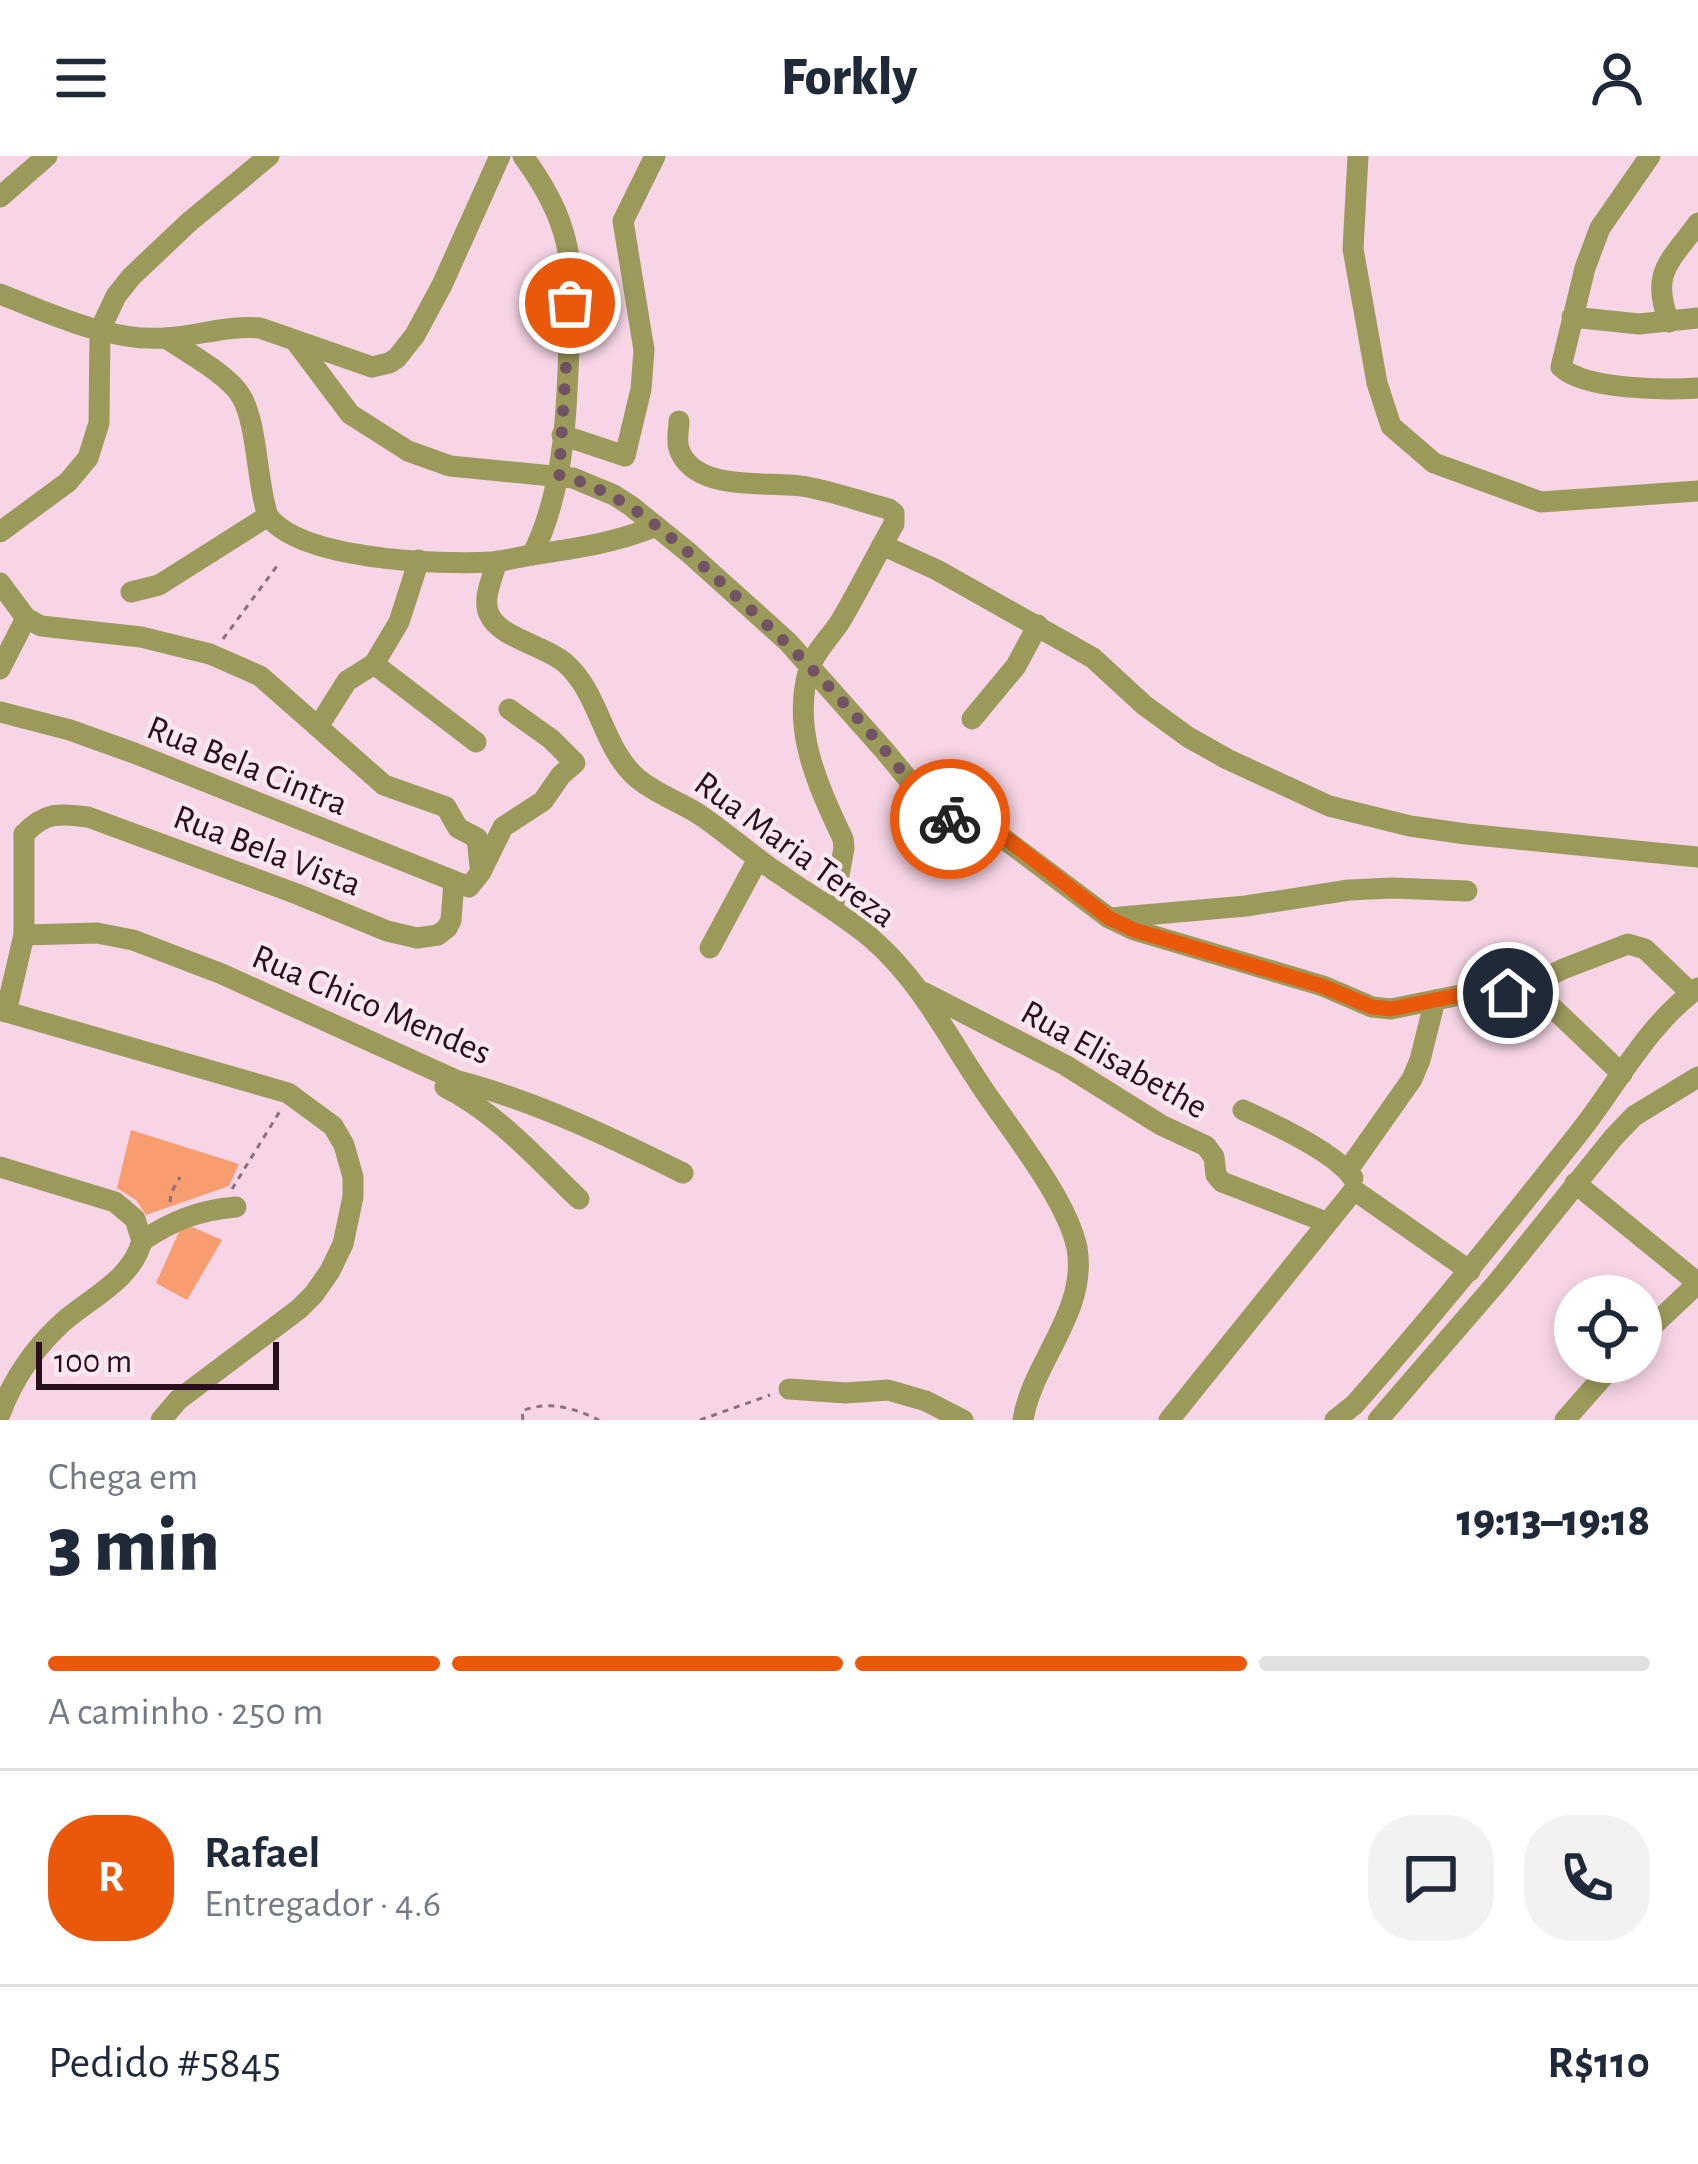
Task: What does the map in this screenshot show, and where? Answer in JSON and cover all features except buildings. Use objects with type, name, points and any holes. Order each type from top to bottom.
[{"type":"street","points":[[0,197],[46,156]]},
{"type":"street","points":[[0,532],[68,482],[88,458],[99,423],[100,330],[116,296],[188,223],[269,156]]},
{"type":"street","points":[[0,294],[100,330],[166,338],[260,328],[372,367],[397,358],[415,335],[500,156]]},
{"type":"street","points":[[523,156],[558,210],[571,275],[559,475],[545,530],[532,555]]},
{"type":"street","points":[[562,435],[626,456],[644,350],[623,221],[655,156]]},
{"type":"street","points":[[1358,156],[1353,249],[1377,383],[1390,426],[1434,463],[1541,502],[1698,491]]},
{"type":"street","points":[[1649,156],[1600,228],[1561,363],[1567,374],[1598,382],[1646,389],[1698,388]]},
{"type":"street","points":[[1669,322],[1661,302],[1660,279],[1698,223]]},
{"type":"street","points":[[1572,317],[1611,323],[1698,319]]},
{"type":"street","points":[[166,338],[225,379],[242,397],[268,516],[294,538],[335,549],[419,560],[497,561],[614,542],[656,526]]},
{"type":"street","points":[[296,342],[350,414],[408,451],[450,466],[559,475],[614,495],[656,526],[810,665],[937,814],[995,832],[1109,918],[1154,937],[1322,986],[1372,1007],[1391,1009],[1469,993],[1508,993],[1628,944],[1645,949],[1694,990],[1652,1030],[1607,1096],[1470,1271],[1354,1405],[1335,1420]]},
{"type":"street","points":[[679,421],[681,454],[714,479],[809,487],[889,509],[896,518],[841,620],[810,665],[803,716],[807,749],[844,848],[832,908]]},
{"type":"street","points":[[131,592],[160,585],[268,516]]},
{"type":"street","points":[[882,545],[937,570],[1093,658],[1188,737],[1329,806],[1466,834],[1698,857]]},
{"type":"street","points":[[318,727],[347,682],[374,664],[399,622],[419,560]]},
{"type":"street","name":"Rua Maria Tereza","points":[[497,561],[487,603],[491,619],[566,663],[583,685],[621,758],[638,778],[703,817],[870,938],[920,991],[1027,1151],[1069,1225],[1077,1250],[1077,1275],[1073,1298],[1023,1420]]},
{"type":"street","points":[[0,583],[26,618],[48,628],[141,637],[210,654],[260,676],[384,785],[446,807],[458,828],[477,838],[468,880]]},
{"type":"street","points":[[0,669],[26,618]]},
{"type":"street","points":[[973,719],[1014,668],[1038,625]]},
{"type":"street","points":[[374,664],[476,742]]},
{"type":"street","points":[[468,880],[503,827],[543,801],[575,763],[551,739],[508,709]]},
{"type":"street","name":"Rua Bela Cintra","points":[[0,712],[70,730],[468,880]]},
{"type":"street","name":"Rua Bela Vista","points":[[24,834],[46,817],[88,817],[387,931],[417,938],[438,935],[447,928],[468,880]]},
{"type":"street","points":[[0,830],[24,834],[24,935],[3,1011],[288,1093],[333,1126],[353,1177],[343,1244],[314,1294],[178,1400],[161,1420]]},
{"type":"street","points":[[710,948],[758,859]]},
{"type":"street","points":[[1109,918],[1246,906],[1349,890],[1467,891]]},
{"type":"street","name":"Rua Chico Mendes","points":[[24,935],[98,933],[133,940],[683,1173]]},
{"type":"street","points":[[1531,987],[1622,1074]]},
{"type":"street","name":"Rua Elisabethe","points":[[920,991],[1065,1065],[1161,1125],[1201,1143],[1210,1150],[1222,1181],[1326,1222]]},
{"type":"street","points":[[1169,1420],[1326,1222],[1412,1079],[1435,1000]]},
{"type":"street","points":[[390,1051],[411,1070],[467,1099],[579,1199]]},
{"type":"street","points":[[1411,1420],[1386,1412],[1575,1183],[1634,1116],[1698,1077]]},
{"type":"street","points":[[1607,1096],[1634,1116]]},
{"type":"street","points":[[1243,1110],[1304,1142],[1470,1271]]},
{"type":"street","points":[[0,1167],[116,1202],[135,1219],[142,1241]]},
{"type":"street","points":[[1575,1183],[1698,1283],[1662,1317]]},
{"type":"street","points":[[0,1414],[28,1358],[65,1320],[112,1285],[134,1260],[142,1241],[165,1226],[232,1200]]},
{"type":"street","points":[[1565,1420],[1598,1383]]},
{"type":"street","points":[[789,1389],[888,1390],[926,1401],[963,1420]]},
{"type":"path","points":[[210,654],[277,566]]},
{"type":"path","points":[[232,1200],[288,1093]]},
{"type":"path","points":[[172,1205],[169,1200],[180,1177]]},
{"type":"path","points":[[700,1420],[789,1389]]},
{"type":"path","points":[[523,1420],[522,1411],[537,1405],[570,1407],[599,1420]]},
{"type":"shaded area","points":[[131,1130],[239,1164],[229,1186],[146,1215],[136,1200],[117,1188]]},
{"type":"shaded area","points":[[183,1223],[222,1240],[187,1300],[156,1283]]},
{"type":"way so far","points":[[570,303],[559,475],[614,495],[688,553],[788,642],[928,806],[950,819]]},
{"type":"route","points":[[950,819],[995,832],[1109,918],[1134,930],[1322,986],[1372,1007],[1391,1009],[1469,993],[1508,993]]}]
